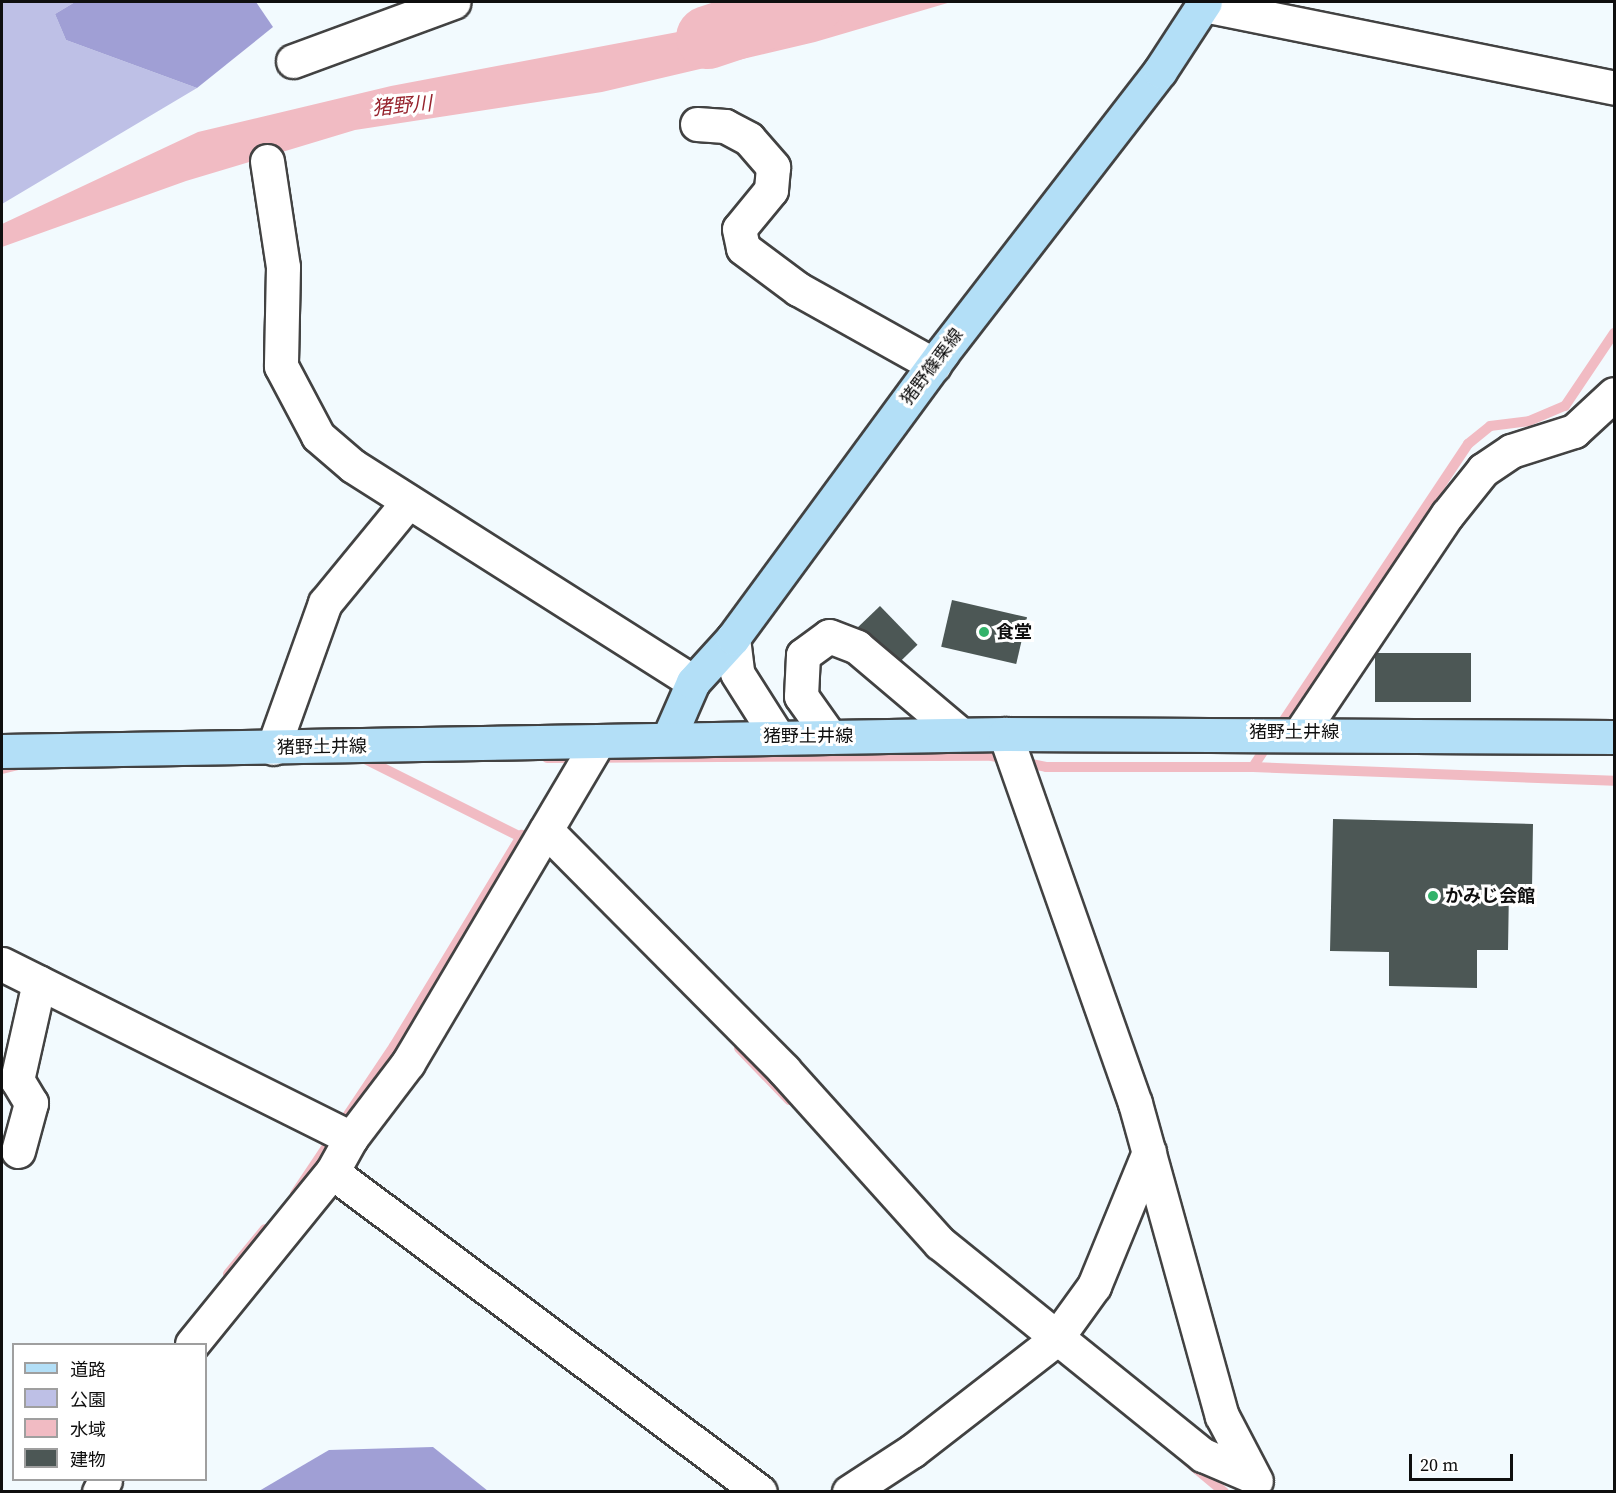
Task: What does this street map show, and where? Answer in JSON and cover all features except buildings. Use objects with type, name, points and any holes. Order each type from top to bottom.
[{"type":"main road","name":"猪野篠栗線","points":[[669,737],[693,682],[733,638],[933,365],[1160,71],[1205,3]]},
{"type":"main road","name":"猪野土井線","points":[[2,751],[597,743],[669,737],[960,734],[1301,732],[1614,736]]},
{"type":"street","points":[[293,61],[453,2]]},
{"type":"street","points":[[1205,3],[1614,88]]},
{"type":"street","points":[[697,124],[725,126],[749,140],[773,167],[771,190],[739,229],[743,248],[798,290],[933,365]]},
{"type":"street","points":[[267,161],[283,267],[281,366],[318,436],[408,502],[693,682]]},
{"type":"street","points":[[1301,732],[1447,515],[1483,470],[1511,451],[1574,431],[1614,394]]},
{"type":"street","points":[[273,748],[325,603],[408,502]]},
{"type":"street","points":[[830,737],[801,696],[803,655],[830,636],[857,647],[960,734]]},
{"type":"street","points":[[733,638],[737,673],[777,736]]},
{"type":"street","points":[[1005,734],[1149,1152],[1222,1416],[1258,1483]]},
{"type":"street","points":[[193,1343],[332,1172],[351,1138],[408,1063],[597,743]]},
{"type":"street","points":[[546,830],[784,1070],[940,1243],[1055,1340],[1203,1455],[1258,1483]]},
{"type":"street","points":[[2,964],[351,1138]]},
{"type":"street","points":[[18,1151],[31,1103],[17,1080],[39,982]]},
{"type":"street","points":[[849,1491],[912,1451],[1055,1340],[1094,1286],[1149,1152]]},
{"type":"street","points":[[332,1172],[760,1491]]},
{"type":"green space","points":[[2,2],[75,2],[55,14],[66,40],[197,88],[2,204]]},
{"type":"shaded area","points":[[75,2],[256,2],[273,27],[197,88],[66,40],[55,14]]},
{"type":"shaded area","points":[[433,1447],[488,1491],[259,1491],[329,1450]]},
{"type":"water","points":[[812,2],[951,2],[815,42],[602,92],[355,130],[186,181],[2,247],[2,224],[198,132],[391,86],[789,11]]},
{"type":"waterway","name":"猪野川","points":[[707,37],[812,2]]},
{"type":"waterway","points":[[1278,729],[1468,444],[1490,426],[1529,421],[1565,406],[1614,333]]},
{"type":"waterway","points":[[547,758],[992,756],[1046,767],[1253,767],[1269,742]]},
{"type":"waterway","points":[[359,756],[533,843]]},
{"type":"waterway","points":[[2,769],[22,764]]},
{"type":"waterway","points":[[1253,767],[1614,781]]},
{"type":"waterway","points":[[295,1194],[394,1046],[522,835]]},
{"type":"waterway","points":[[739,1048],[789,1100]]},
{"type":"waterway","points":[[228,1274],[265,1229]]},
{"type":"waterway","points":[[1188,1462],[1224,1492]]},
{"type":"place","name":"食堂","points":[[984,632]]},
{"type":"place","name":"かみじ会館","points":[[1433,896]]}]
